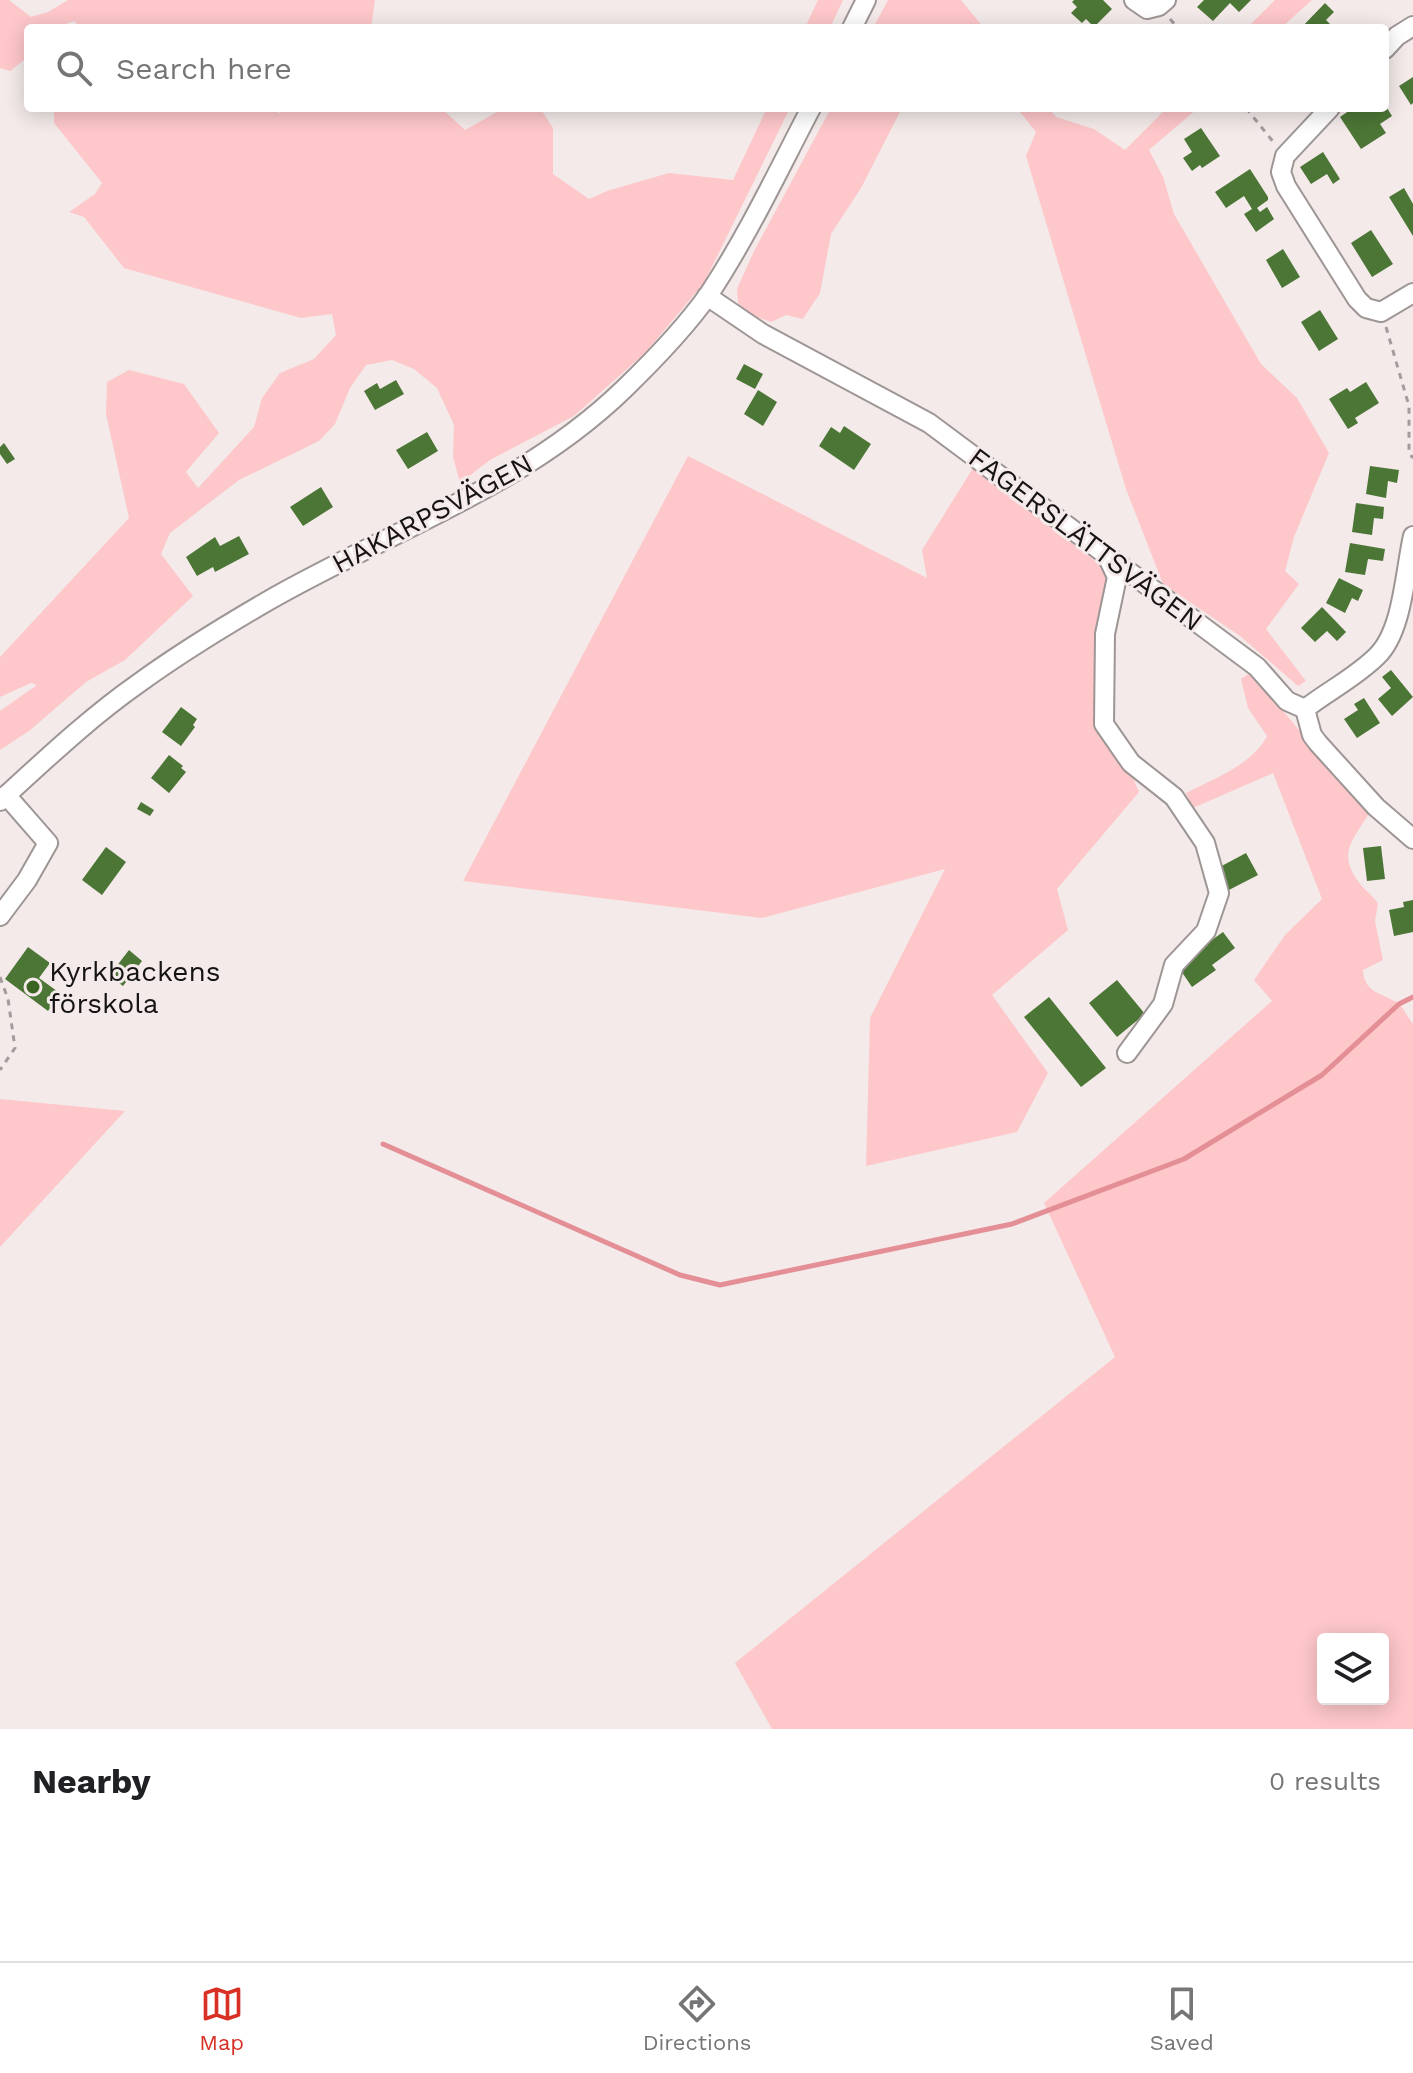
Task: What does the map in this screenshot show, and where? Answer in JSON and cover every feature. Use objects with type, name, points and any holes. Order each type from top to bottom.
[{"type":"street","points":[[854,24],[866,0]]},
{"type":"street","points":[[1134,0],[1147,9],[1159,6],[1166,0]]},
{"type":"street","points":[[1389,45],[1413,26]]},
{"type":"street","name":"HAKARPSVÄGEN","points":[[3,798],[104,710],[168,663],[289,589],[503,480],[582,425],[623,390],[673,338],[707,296],[740,242],[809,112]]},
{"type":"street","points":[[1326,112],[1285,156],[1281,172],[1286,186],[1357,299],[1366,308],[1381,312],[1413,293]]},
{"type":"street","name":"FAGERSLÄTTSVÄGEN","points":[[707,296],[763,334],[929,423],[1257,667],[1287,701],[1305,709]]},
{"type":"street","points":[[1413,536],[1389,640],[1379,654],[1361,669],[1305,709],[1312,735],[1318,743],[1376,807],[1413,839]]},
{"type":"street","points":[[1108,558],[1117,577],[1105,634],[1104,724],[1131,763],[1174,797],[1205,843],[1219,893],[1206,931],[1174,965],[1163,1004],[1127,1053]]},
{"type":"street","points":[[0,916],[27,880],[48,843],[3,798]]},
{"type":"path","points":[[1249,112],[1285,156]]},
{"type":"path","points":[[1381,312],[1409,406],[1409,453],[1413,458]]},
{"type":"path","points":[[0,977],[8,999],[15,1048],[0,1070]]},
{"type":"shaded area","points":[[0,0],[9,0],[31,17],[48,12],[68,0],[375,0],[372,24],[77,24],[74,21],[65,24],[24,24],[24,60],[10,71],[0,68]]},
{"type":"shaded area","points":[[818,0],[843,0],[832,24],[807,24]]},
{"type":"shaded area","points":[[888,0],[961,0],[981,24],[875,24]]},
{"type":"shaded area","points":[[1275,0],[1312,0],[1285,24],[1251,24]]},
{"type":"shaded area","points":[[54,112],[445,112],[465,130],[497,112],[543,112],[553,128],[553,174],[589,199],[669,173],[733,180],[765,112],[788,112],[704,283],[645,353],[574,416],[490,460],[460,483],[453,457],[454,425],[437,388],[414,369],[392,360],[366,365],[350,388],[335,424],[319,441],[239,480],[170,533],[161,554],[193,596],[125,660],[86,682],[29,731],[0,750],[0,711],[37,685],[31,683],[0,697],[0,657],[129,518],[106,414],[107,382],[129,370],[184,384],[219,433],[186,472],[198,488],[254,427],[262,398],[280,373],[314,359],[336,335],[332,314],[301,318],[124,268],[84,217],[69,212],[95,194],[102,183],[54,123]]},
{"type":"shaded area","points":[[829,112],[900,112],[861,188],[831,234],[820,293],[803,319],[786,315],[771,322],[749,314],[738,303],[737,289],[754,251]]},
{"type":"shaded area","points":[[1020,112],[1052,112],[1056,117],[1094,129],[1125,150],[1163,112],[1193,112],[1149,150],[1163,177],[1174,214],[1261,364],[1297,398],[1329,453],[1294,537],[1285,571],[1299,584],[1266,629],[1306,681],[1298,686],[1240,636],[1163,584],[1126,489],[1026,156],[1036,132]]},
{"type":"shaded area","points":[[688,456],[927,578],[922,550],[973,468],[1099,564],[1119,608],[1102,707],[1139,792],[1057,889],[1068,930],[992,995],[1048,1073],[1017,1132],[866,1166],[870,1018],[945,869],[762,918],[463,881]]},
{"type":"shaded area","points":[[1251,672],[1341,781],[1371,810],[1348,855],[1353,874],[1378,904],[1375,921],[1383,960],[1363,970],[1364,978],[1370,988],[1398,1003],[1413,1024],[1413,1729],[772,1729],[735,1663],[1115,1357],[1044,1203],[1272,1001],[1254,980],[1285,935],[1322,899],[1273,773],[1193,808],[1186,793],[1242,763],[1260,746],[1267,736],[1248,708],[1241,679]]},
{"type":"shaded area","points":[[0,1099],[125,1111],[0,1247]]},
{"type":"building","points":[[1103,0],[1112,9],[1097,24],[1091,24],[1086,19],[1082,23],[1071,13],[1077,7],[1072,2]]},
{"type":"building","points":[[1204,0],[1251,0],[1239,12],[1230,3],[1213,21],[1197,7]]},
{"type":"building","points":[[1325,3],[1334,12],[1326,20],[1330,24],[1305,24]]},
{"type":"building","points":[[1413,77],[1413,103],[1411,105],[1399,86]]},
{"type":"building","points":[[1389,111],[1392,116],[1380,124],[1386,133],[1361,149],[1340,117],[1347,112]]},
{"type":"building","points":[[1201,128],[1220,156],[1192,171],[1183,158],[1192,152],[1184,139]]},
{"type":"building","points":[[1323,152],[1340,179],[1333,184],[1327,174],[1311,184],[1300,167]]},
{"type":"building","points":[[1250,169],[1268,197],[1257,208],[1260,212],[1267,207],[1274,219],[1256,232],[1244,214],[1252,209],[1244,196],[1226,208],[1215,192]]},
{"type":"building","points":[[1404,188],[1413,204],[1413,236],[1389,197]]},
{"type":"building","points":[[1371,230],[1393,264],[1372,277],[1351,243]]},
{"type":"building","points":[[1283,249],[1300,277],[1282,288],[1266,260]]},
{"type":"building","points":[[1320,310],[1338,339],[1319,351],[1301,322]]},
{"type":"building","points":[[744,364],[763,374],[755,389],[736,379]]},
{"type":"building","points":[[396,380],[404,394],[375,410],[364,391],[377,383],[380,389]]},
{"type":"building","points":[[1366,382],[1379,403],[1355,418],[1358,423],[1348,429],[1329,399],[1347,388],[1350,392]]},
{"type":"building","points":[[758,390],[777,402],[763,426],[744,414]]},
{"type":"building","points":[[844,426],[871,444],[854,470],[819,446],[831,427],[840,433]]},
{"type":"building","points":[[427,432],[438,451],[408,469],[396,450]]},
{"type":"building","points":[[4,443],[15,459],[7,464],[0,454]]},
{"type":"building","points":[[1370,466],[1399,470],[1397,483],[1388,481],[1386,498],[1366,494]]},
{"type":"building","points":[[321,487],[333,507],[303,526],[290,507]]},
{"type":"building","points":[[1356,503],[1384,507],[1383,519],[1374,518],[1372,535],[1352,532]]},
{"type":"building","points":[[239,536],[249,554],[215,572],[213,567],[197,576],[186,557],[215,537],[220,546]]},
{"type":"building","points":[[1350,543],[1385,549],[1383,561],[1368,559],[1365,575],[1345,572]]},
{"type":"building","points":[[1339,578],[1363,590],[1358,601],[1352,598],[1345,613],[1326,603]]},
{"type":"building","points":[[1322,607],[1346,632],[1337,641],[1327,631],[1315,642],[1301,628]]},
{"type":"building","points":[[1391,670],[1413,697],[1392,716],[1378,699],[1391,688],[1382,677]]},
{"type":"building","points":[[1364,698],[1380,723],[1357,738],[1344,719],[1358,710],[1354,704]]},
{"type":"building","points":[[181,707],[197,719],[181,746],[162,732]]},
{"type":"building","points":[[169,755],[186,772],[169,793],[151,778]]},
{"type":"building","points":[[141,802],[154,810],[150,816],[137,809]]},
{"type":"building","points":[[1381,846],[1385,879],[1367,881],[1363,848]]},
{"type":"building","points":[[106,847],[126,862],[102,895],[82,880]]},
{"type":"building","points":[[1246,853],[1258,875],[1227,891],[1216,869]]},
{"type":"building","points":[[1413,900],[1413,932],[1394,936],[1389,910],[1404,907],[1403,902]]},
{"type":"building","points":[[1223,932],[1235,948],[1212,965],[1216,970],[1192,987],[1177,965]]},
{"type":"building","name":"Kyrkbackens förskola","points":[[28,947],[50,963],[39,978],[61,994],[48,1011],[5,979]]},
{"type":"building","points":[[129,950],[142,961],[123,986],[109,976]]},
{"type":"building","points":[[1117,980],[1145,1014],[1117,1037],[1089,1003]]},
{"type":"building","points":[[1049,997],[1106,1068],[1081,1087],[1024,1017]]},
{"type":"waterway","points":[[383,1144],[680,1275],[720,1285],[1012,1224],[1184,1159],[1322,1075],[1399,1004],[1413,997]]},
{"type":"place","name":"Kyrkbackens förskola","points":[[33,987]]}]
